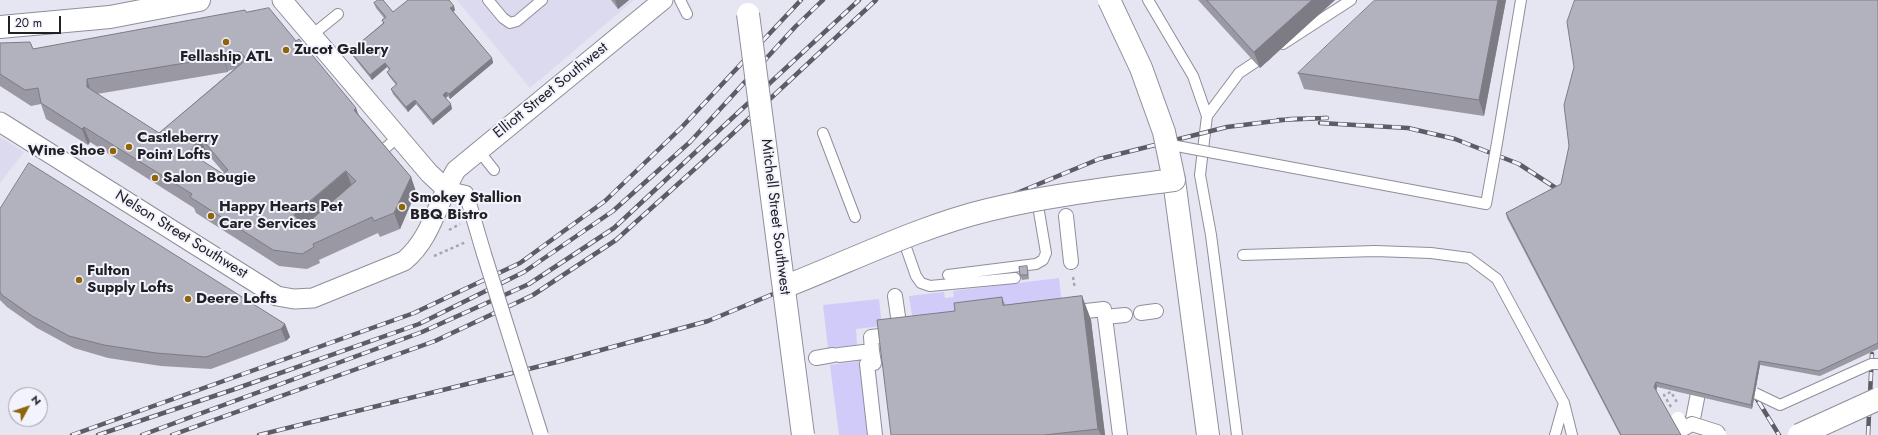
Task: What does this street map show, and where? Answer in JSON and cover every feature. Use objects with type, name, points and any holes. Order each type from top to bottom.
[{"type":"main road","points":[[0,27],[110,17],[199,0]]},
{"type":"main road","points":[[1109,0],[1141,68],[1164,132],[1174,180],[1208,435]]},
{"type":"main road","name":"Mitchell Street Southwest","points":[[747,7],[803,435]]},
{"type":"main road","points":[[784,287],[941,224],[987,210],[1037,200],[1174,180]]},
{"type":"main road","points":[[1799,435],[1878,399]]},
{"type":"street","points":[[282,0],[429,173],[445,188],[466,194],[541,435]]},
{"type":"street","name":"Elliott Street Southwest","points":[[445,188],[456,170],[663,0]]},
{"type":"street","name":"Nelson Street Southwest","points":[[0,122],[277,296],[294,299],[313,298],[404,261],[413,254],[421,243],[432,222],[445,188]]},
{"type":"street","points":[[1066,216],[1071,262]]},
{"type":"street","points":[[896,296],[900,330]]},
{"type":"street","points":[[1062,311],[1076,306],[1077,312],[1104,309],[1120,435]]},
{"type":"street","points":[[1141,313],[1156,311]]},
{"type":"street","points":[[1105,317],[1125,315]]},
{"type":"street","points":[[875,435],[866,364],[874,363],[871,337],[900,333],[900,330],[916,328]]},
{"type":"street","points":[[816,358],[872,351]]},
{"type":"street","points":[[1692,424],[1704,363]]},
{"type":"street","points":[[1678,419],[1683,429],[1692,424],[1717,432],[1719,435]]},
{"type":"lane","points":[[488,0],[510,24],[517,21],[542,0]]},
{"type":"lane","points":[[680,0],[687,14]]},
{"type":"lane","points":[[1148,0],[1193,76],[1207,116],[1200,175],[1211,235],[1237,435]]},
{"type":"lane","points":[[1207,116],[1239,73],[1351,0]]},
{"type":"lane","points":[[1162,144],[1486,204],[1521,0]]},
{"type":"lane","points":[[312,35],[338,14]]},
{"type":"lane","points":[[823,133],[855,217]]},
{"type":"lane","points":[[382,151],[398,137]]},
{"type":"lane","points":[[479,151],[494,170]]},
{"type":"lane","points":[[948,275],[1036,264],[1043,260],[1046,253],[1037,200]]},
{"type":"lane","points":[[903,239],[916,276],[921,283],[930,286],[1015,278]]},
{"type":"lane","points":[[1243,255],[1375,251],[1431,253],[1469,258],[1497,279],[1564,403],[1572,435]]},
{"type":"lane","points":[[1755,393],[1780,405],[1871,364],[1878,364]]},
{"type":"lane","points":[[1555,435],[1564,403]]},
{"type":"path","points":[[431,257],[479,236]]},
{"type":"path","points":[[1071,262],[1076,306]]},
{"type":"shaded area","points":[[457,0],[634,0],[530,88]]},
{"type":"shaded area","points":[[0,137],[24,152],[0,183]]},
{"type":"shaded area","points":[[1059,278],[1062,305],[913,322],[909,296],[944,292],[945,298],[954,297],[953,291]]},
{"type":"shaded area","points":[[879,299],[882,326],[856,329],[857,345],[828,348],[823,305]]},
{"type":"shaded area","points":[[859,361],[868,435],[839,435],[830,365]]},
{"type":"building","points":[[378,0],[383,0],[393,12],[408,0],[449,0],[454,6],[450,8],[492,58],[449,94],[446,92],[443,95],[451,104],[432,120],[415,100],[406,107],[391,89],[397,84],[387,72],[390,69],[385,63],[370,75],[350,51],[384,23],[382,20],[386,17],[374,3]]},
{"type":"building","points":[[1207,0],[1312,0],[1254,52]]},
{"type":"building","points":[[1375,0],[1498,0],[1479,100],[1298,73]]},
{"type":"building","points":[[1575,0],[1878,0],[1878,343],[1819,371],[1759,361],[1751,405],[1656,382],[1654,387],[1681,435],[1621,435],[1506,213],[1561,184],[1569,146],[1564,105],[1574,67],[1567,22]]},
{"type":"building","points":[[269,8],[296,41],[299,39],[356,108],[354,110],[411,177],[394,213],[374,221],[372,217],[313,244],[314,247],[302,254],[273,250],[190,197],[192,194],[84,127],[82,129],[41,103],[38,88],[25,90],[0,74],[0,43],[30,42],[33,49],[245,10],[246,12]],"holes":[[[240,52],[247,59],[159,133],[87,87],[87,79],[222,57],[222,55]],[[200,137],[228,170],[223,174],[190,153]],[[346,171],[356,181],[304,226],[294,215]]]},
{"type":"building","name":"Fulton Supply Lofts","points":[[29,163],[285,324],[281,329],[206,357],[156,353],[104,345],[69,336],[32,316],[0,292],[0,209]]},
{"type":"building","points":[[1027,266],[1028,275],[1020,275],[1019,267]]},
{"type":"building","points":[[1082,296],[1098,429],[1044,435],[891,435],[877,320],[955,311],[954,303],[1002,297],[1003,305]]},
{"type":"railway","points":[[72,435],[414,313],[520,263],[605,201],[681,128],[801,0]]},
{"type":"railway","points":[[98,435],[235,389],[419,324],[524,272],[613,211],[690,142],[795,27],[823,0]]},
{"type":"railway","points":[[142,435],[422,332],[529,284],[614,228],[859,0]]},
{"type":"railway","points":[[172,435],[435,341],[533,295],[616,240],[698,166],[876,0]]},
{"type":"railway","points":[[259,435],[557,362],[708,321],[1099,159],[1227,127],[1291,119],[1327,118],[1278,120]]},
{"type":"railway","points":[[1320,123],[1408,128],[1455,139],[1519,164],[1565,194]]},
{"type":"railway","points":[[1868,435],[1872,354]]},
{"type":"railway","points":[[1749,386],[1779,435]]},
{"type":"place","name":"Fellaship ATL","points":[[226,42]]},
{"type":"place","name":"Zucot Gallery","points":[[286,50]]},
{"type":"place","name":"Castleberry Point Lofts","points":[[129,147]]},
{"type":"place","name":"Wine Shoe","points":[[113,151]]},
{"type":"place","name":"Salon Bougie","points":[[155,178]]},
{"type":"place","name":"Smokey Stallion BBQ Bistro","points":[[402,207]]},
{"type":"place","name":"Happy Hearts Pet Care Services","points":[[211,216]]},
{"type":"place","name":"Fulton Supply Lofts","points":[[79,280]]},
{"type":"place","name":"Deere Lofts","points":[[188,299]]}]
